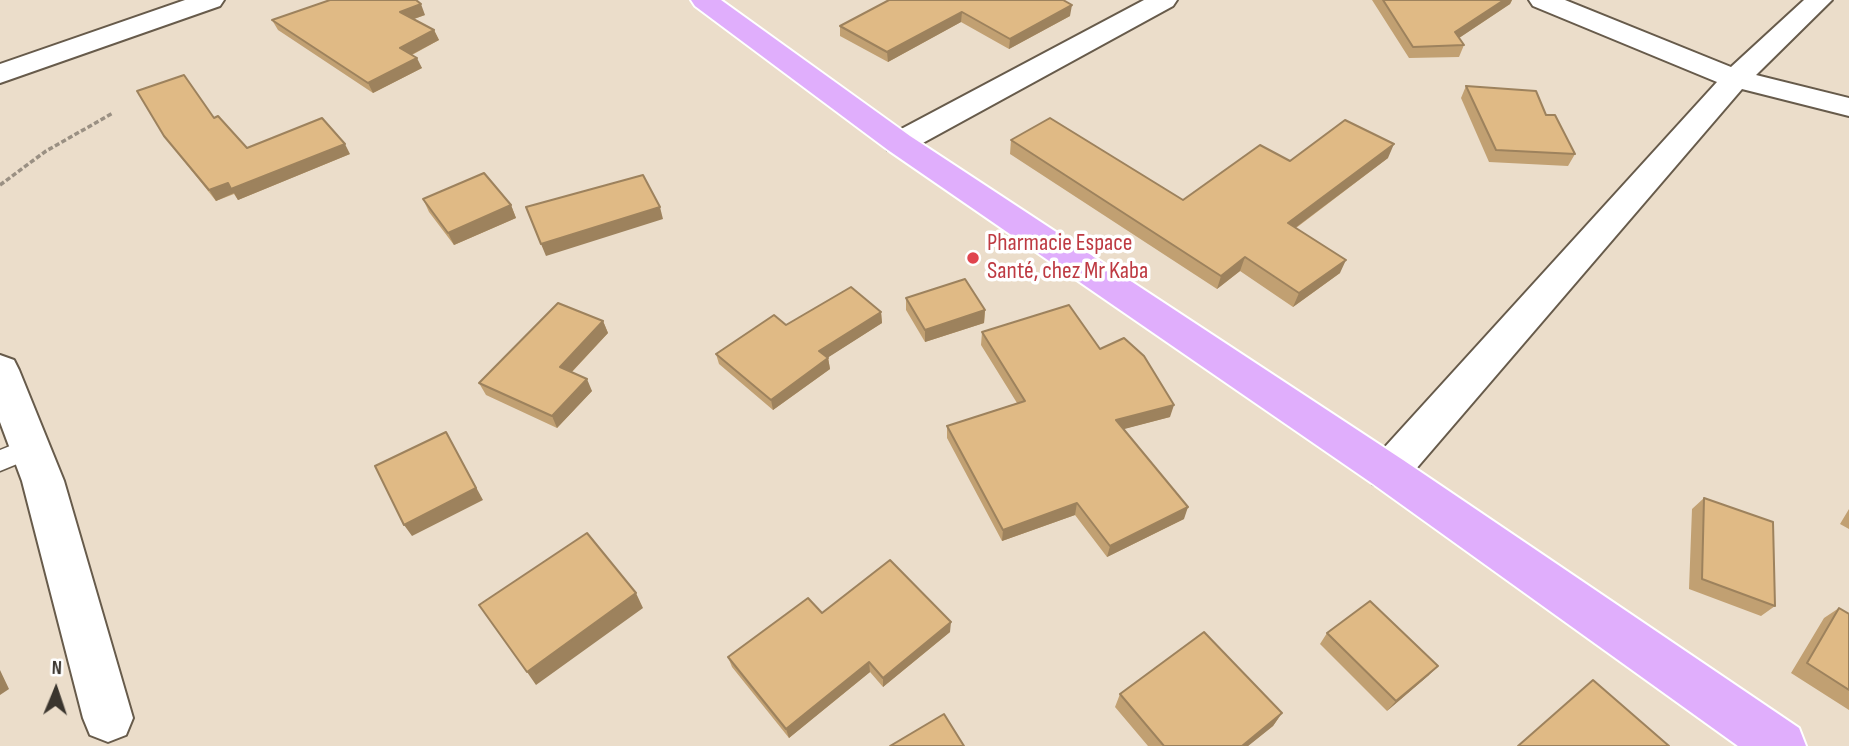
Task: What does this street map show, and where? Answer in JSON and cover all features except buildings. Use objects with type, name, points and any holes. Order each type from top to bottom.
[{"type":"highway","points":[[704,0],[899,143],[1388,472],[1781,746]]},
{"type":"street","points":[[0,74],[211,0]]},
{"type":"street","points":[[899,143],[1164,0]]},
{"type":"street","points":[[1542,0],[1735,79],[1849,107]]},
{"type":"street","points":[[1388,472],[1735,79],[1819,0]]},
{"type":"street","points":[[0,370],[15,454],[43,481],[108,718]]},
{"type":"path","points":[[0,186],[46,151],[113,113]]},
{"type":"place","name":"Pharmacie Espace Santé, chez Mr Kaba","points":[[973,258]]}]
